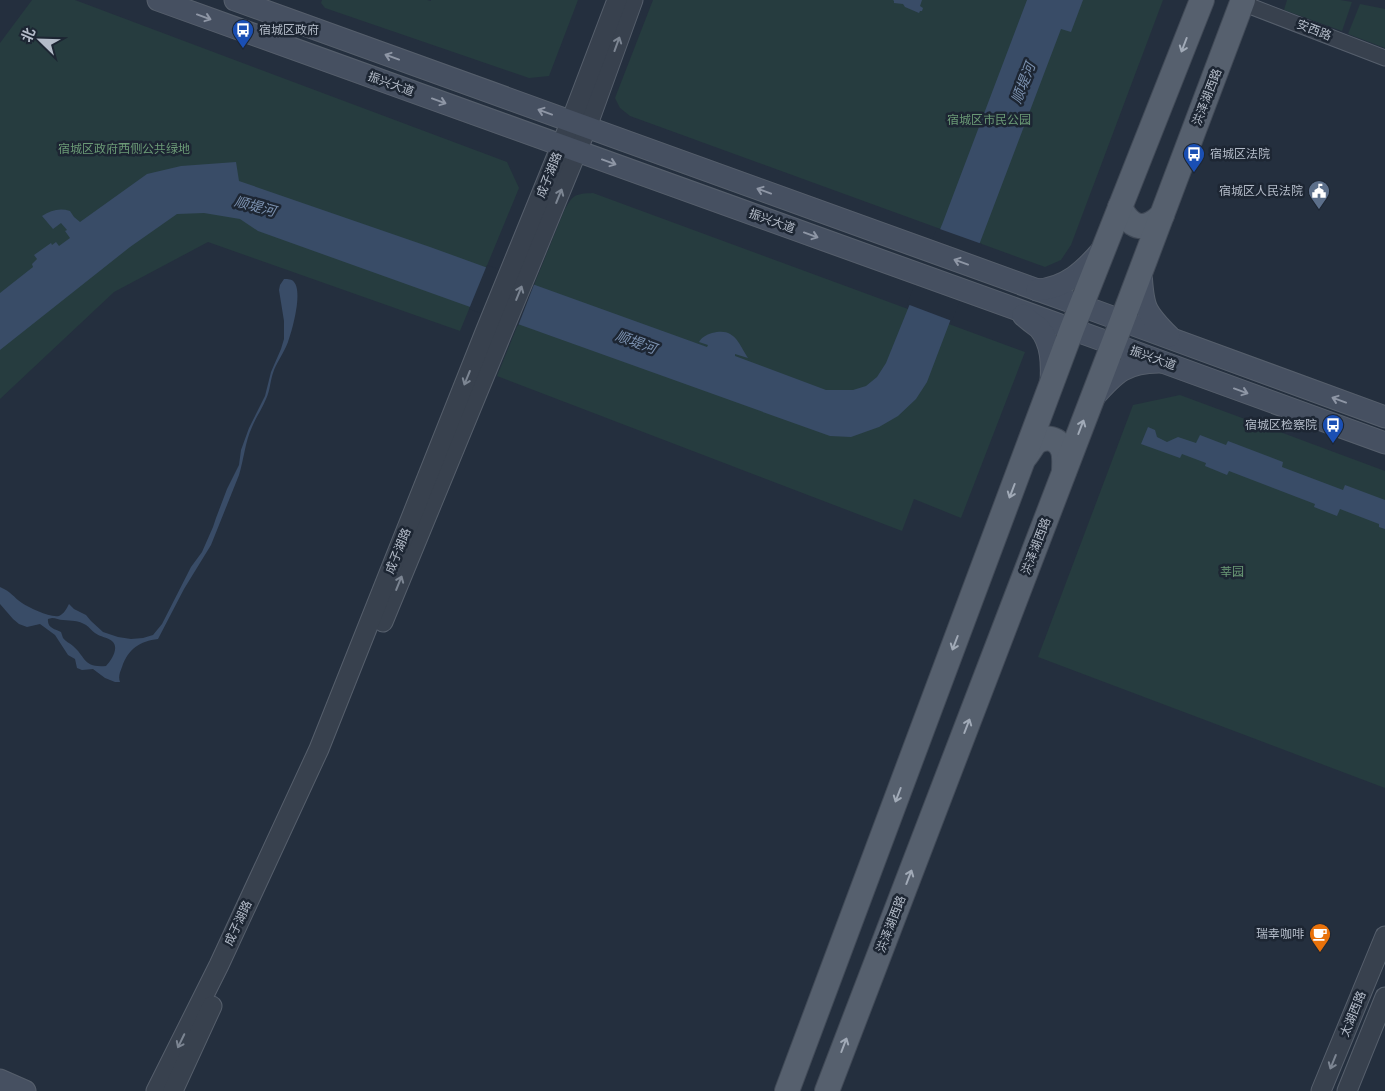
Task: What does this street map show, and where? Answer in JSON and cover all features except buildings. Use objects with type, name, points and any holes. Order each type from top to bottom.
[{"type":"main road","name":"振兴大道","points":[[158,0],[1164,362],[1385,444]]},
{"type":"main road","name":"振兴大道","points":[[235,0],[1385,417]]},
{"type":"main road","points":[[787,1091],[1051,384],[1202,0]]},
{"type":"main road","name":"洪泽湖西路","points":[[827,1091],[1243,1]]},
{"type":"main road","points":[[1120,207],[1124,216],[1130,222],[1138,225],[1152,224],[1162,216]]},
{"type":"main road","points":[[1038,290],[1060,285],[1076,276],[1088,267],[1105,246]]},
{"type":"main road","points":[[1141,272],[1142,295],[1147,311],[1173,339]]},
{"type":"main road","points":[[1007,279],[1009,285],[1005,298],[1007,306],[1039,329],[1045,337],[1052,361],[1051,384]]},
{"type":"main road","points":[[1203,377],[1202,363],[1206,357],[1212,354]]},
{"type":"main road","points":[[1092,399],[1108,381],[1126,367],[1164,362]]},
{"type":"main road","points":[[1023,459],[1034,444],[1043,439],[1051,438],[1058,442],[1064,453],[1064,473]]},
{"type":"main road","points":[[0,1080],[25,1091]]},
{"type":"street","name":"成子湖路","points":[[579,124],[617,0]]},
{"type":"street","name":"成子湖路","points":[[156,1091],[218,965],[319,749],[579,124],[633,0]]},
{"type":"street","name":"安西路","points":[[1243,1],[1385,58]]},
{"type":"street","name":"成子湖路","points":[[173,1091],[330,753],[492,335]]},
{"type":"street","name":"太湖西路","points":[[1321,1091],[1385,936]]},
{"type":"street","name":"太湖西路","points":[[1347,1091],[1385,997]]},
{"type":"green space","name":"宿城区政府西侧公共绿地","points":[[32,0],[75,0],[507,162],[519,188],[460,331],[208,242],[114,292],[0,399],[0,43]]},
{"type":"green space","points":[[322,0],[578,0],[549,76],[529,78],[325,8],[321,3]]},
{"type":"green space","name":"宿城区市民公园","points":[[653,0],[1163,0],[1071,245],[1061,260],[1045,267],[630,116],[620,108],[615,98]]},
{"type":"green space","points":[[1287,0],[1340,0],[1352,2],[1342,31],[1284,10]]},
{"type":"green space","points":[[1360,4],[1385,9],[1385,48],[1348,34]]},
{"type":"green space","points":[[593,193],[1025,352],[961,518],[914,499],[902,531],[497,376],[564,211],[575,196]]},
{"type":"green space","name":"莘园","points":[[1180,395],[1385,471],[1385,788],[1038,657],[1133,405]]},
{"type":"water","points":[[893,0],[922,0],[920,6],[923,8],[919,13],[905,7],[903,4],[894,3]]},
{"type":"water","name":"顺堤河","points":[[1027,0],[1083,0],[1071,32],[1061,29],[927,382],[916,399],[898,416],[879,427],[851,437],[830,436],[258,231],[240,219],[204,213],[177,214],[130,247],[0,350],[0,293],[33,267],[32,264],[37,259],[34,255],[51,243],[52,245],[56,242],[59,246],[70,238],[65,231],[67,230],[61,223],[53,229],[42,216],[56,210],[66,210],[70,211],[80,222],[147,174],[181,166],[236,162],[239,181],[430,247],[707,347],[708,345],[699,342],[703,337],[712,333],[726,332],[738,341],[748,358],[735,354],[735,356],[826,390],[853,390],[866,386],[877,377],[886,363],[943,222]]},
{"type":"water","points":[[284,279],[288,279],[293,281],[296,287],[297,302],[292,329],[286,346],[274,369],[263,406],[250,433],[239,475],[211,545],[184,589],[158,639],[140,644],[128,655],[120,673],[120,682],[105,678],[93,669],[82,670],[77,668],[75,659],[68,655],[55,635],[40,624],[27,627],[13,619],[0,604],[0,587],[26,605],[51,616],[61,615],[69,604],[86,615],[103,632],[131,639],[153,635],[162,624],[191,567],[202,552],[227,489],[239,465],[241,450],[249,428],[265,396],[271,372],[284,339],[280,285]],"holes":[[[48,619],[80,622],[113,642],[115,651],[108,664],[106,666],[99,666],[86,661],[63,638],[61,632],[50,626]]]},
{"type":"water","points":[[1148,427],[1155,430],[1157,437],[1167,442],[1178,437],[1196,443],[1200,435],[1226,445],[1228,441],[1283,462],[1282,467],[1343,490],[1345,485],[1385,500],[1385,529],[1379,527],[1379,524],[1340,509],[1337,516],[1314,507],[1315,504],[1229,471],[1227,475],[1205,466],[1206,463],[1182,454],[1180,458],[1141,444]]},
{"type":"pier","points":[[937,228],[982,244],[952,321],[907,304]]},
{"type":"pier","points":[[487,265],[535,282],[518,326],[469,309]]},
{"type":"place","name":"宿城区政府","points":[[243,49]]},
{"type":"place","name":"宿城区法院","points":[[1194,173]]},
{"type":"place","name":"宿城区人民法院","points":[[1319,210]]},
{"type":"place","name":"宿城区检察院","points":[[1333,444]]},
{"type":"place","name":"瑞幸咖啡","points":[[1320,953]]}]
